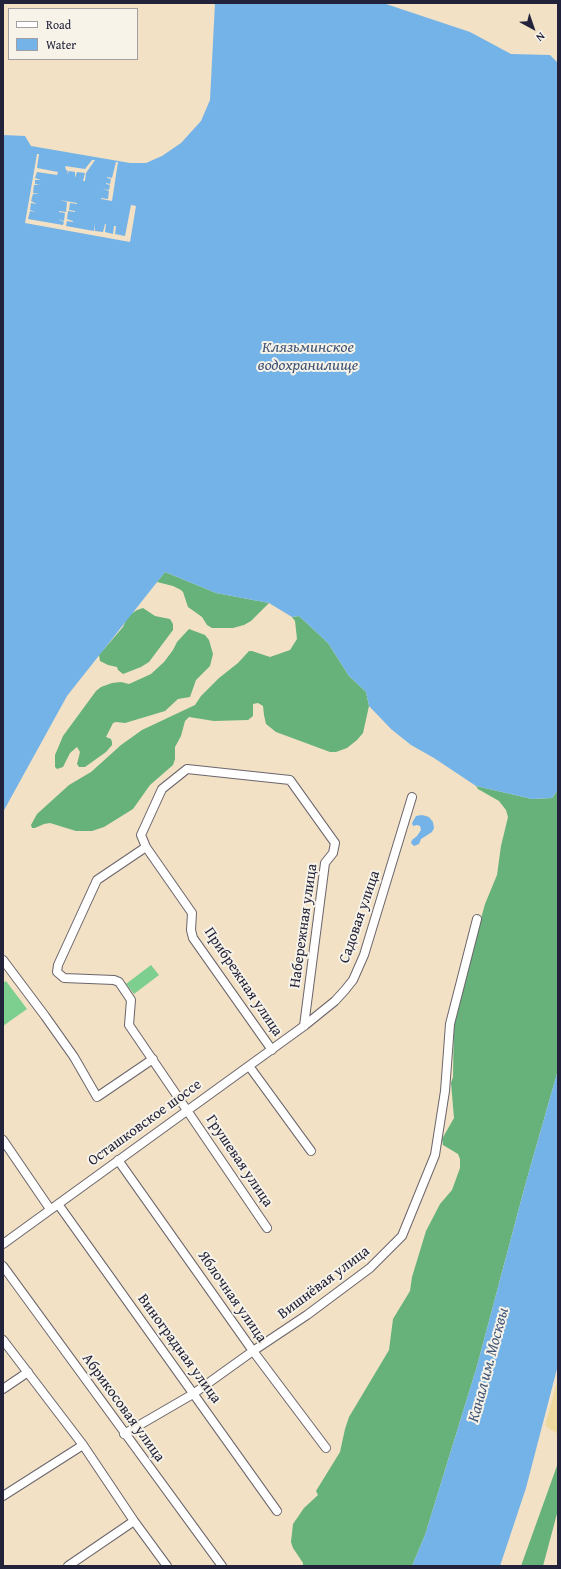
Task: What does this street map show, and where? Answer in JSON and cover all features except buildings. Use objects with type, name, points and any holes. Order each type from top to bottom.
[{"type":"street","name":"Набережная улица","points":[[146,848],[141,835],[162,789],[187,770],[290,780],[334,843],[332,853],[325,863],[304,1026]]},
{"type":"street","name":"Садовая улица","points":[[304,1026],[335,1001],[352,980],[364,955],[412,797]]},
{"type":"street","name":"Прибрежная улица","points":[[146,848],[192,913],[191,930],[193,938],[272,1050]]},
{"type":"street","name":"Грушевая улица","points":[[146,848],[97,880],[58,965],[57,972],[64,978],[114,980],[119,982],[132,1000],[129,1025],[267,1228]]},
{"type":"street","name":"Вишнёвая улица","points":[[124,1434],[193,1394],[307,1315],[370,1268],[402,1236],[435,1156],[445,1091],[450,1024],[477,919]]},
{"type":"street","points":[[3,960],[74,1057],[97,1097],[153,1059]]},
{"type":"street","name":"Осташковское шоссе","points":[[3,1244],[304,1026]]},
{"type":"street","points":[[249,1066],[312,1151]]},
{"type":"street","points":[[3,1140],[50,1209]]},
{"type":"street","name":"Яблочная улица","points":[[118,1160],[253,1351],[326,1448]]},
{"type":"street","name":"Виноградная улица","points":[[58,1204],[277,1511]]},
{"type":"street","name":"Абрикосовая улица","points":[[3,1266],[124,1434],[222,1566]]},
{"type":"street","points":[[3,1340],[83,1445],[134,1522],[167,1566]]},
{"type":"street","points":[[3,1389],[28,1372]]},
{"type":"street","points":[[3,1496],[83,1445]]},
{"type":"street","points":[[68,1566],[134,1522]]},
{"type":"green space","points":[[165,572],[216,593],[269,603],[251,621],[244,625],[233,628],[212,628],[207,625],[202,617],[188,607],[181,590],[173,586],[157,582]]},
{"type":"green space","points":[[143,608],[155,616],[170,619],[173,624],[173,630],[149,662],[123,674],[117,667],[100,661],[99,655],[123,627],[128,616]]},
{"type":"green space","points":[[299,616],[328,643],[349,676],[366,692],[369,706],[363,733],[347,748],[336,752],[330,752],[276,732],[266,724],[263,706],[258,703],[253,704],[253,716],[248,720],[214,721],[189,717],[185,721],[181,736],[175,747],[175,759],[173,765],[150,785],[133,809],[104,827],[92,831],[76,831],[50,823],[32,828],[31,825],[37,814],[69,785],[91,772],[121,745],[142,730],[195,705],[201,696],[219,678],[238,663],[249,651],[270,657],[290,650],[297,639],[295,621],[292,617]]},
{"type":"green space","points":[[189,629],[205,635],[209,640],[213,654],[210,666],[196,680],[190,697],[178,699],[165,711],[125,723],[113,723],[106,737],[111,739],[112,745],[106,752],[85,767],[79,767],[77,764],[80,752],[77,747],[70,753],[63,767],[57,769],[55,767],[55,755],[63,736],[96,691],[101,687],[112,683],[121,682],[129,684],[151,674],[164,662],[177,642]]},
{"type":"green space","points":[[476,786],[532,799],[552,798],[558,790],[558,1070],[526,1182],[477,1366],[425,1535],[412,1566],[303,1566],[303,1563],[293,1548],[291,1542],[293,1524],[304,1508],[318,1495],[316,1491],[340,1452],[349,1417],[389,1350],[393,1319],[410,1291],[412,1277],[426,1231],[440,1204],[452,1190],[460,1168],[460,1159],[458,1154],[443,1145],[442,1139],[454,1118],[451,1083],[453,1077],[454,1016],[485,904],[497,875],[501,846],[508,817],[506,810],[499,801],[478,789]]},
{"type":"green space","points":[[151,965],[159,975],[134,994],[126,984]]},
{"type":"green space","points":[[6,981],[27,1009],[3,1026],[3,983]]},
{"type":"green space","points":[[558,1463],[558,1510],[543,1566],[521,1566]]},
{"type":"sand","points":[[558,1378],[558,1434],[545,1426]]},
{"type":"water","name":"Клязьминское водохранилище","points":[[215,3],[383,3],[470,32],[511,54],[550,55],[558,63],[558,790],[552,798],[532,799],[476,786],[434,758],[411,745],[391,729],[369,706],[366,692],[349,676],[328,643],[299,616],[292,617],[269,603],[216,593],[165,572],[67,696],[3,812],[3,135],[25,136],[31,146],[130,163],[146,163],[162,156],[181,143],[201,121],[210,100]]},
{"type":"water","points":[[422,815],[429,817],[433,822],[434,828],[432,832],[421,839],[419,844],[414,846],[411,843],[412,840],[421,830],[420,826],[413,826],[412,823],[416,816]]},
{"type":"water","name":"Канал им. Москвы","points":[[558,1070],[558,1365],[526,1488],[500,1566],[412,1566],[425,1535],[477,1366],[526,1182]]},
{"type":"pier","points":[[37,154],[39,154],[37,168],[58,172],[57,175],[37,172],[35,178],[41,180],[35,180],[35,184],[40,185],[34,185],[33,193],[39,194],[33,194],[31,201],[37,204],[31,203],[30,210],[36,212],[30,211],[28,219],[63,225],[64,222],[58,219],[64,221],[65,213],[59,211],[66,212],[67,202],[60,200],[77,203],[70,203],[69,210],[75,212],[68,211],[67,219],[73,222],[67,221],[66,226],[94,231],[95,224],[95,231],[103,232],[106,224],[105,232],[113,234],[114,226],[116,226],[115,234],[125,236],[131,205],[136,206],[130,242],[25,223]]},
{"type":"pier","points":[[92,160],[95,160],[86,173],[85,181],[83,181],[85,173],[77,172],[75,178],[75,172],[69,171],[67,175],[68,171],[66,170],[65,166],[85,169]]},
{"type":"pier","points":[[116,162],[118,162],[112,201],[101,199],[108,199],[109,191],[103,189],[109,190],[110,185],[106,183],[110,184],[111,179],[107,177],[112,178]]}]
